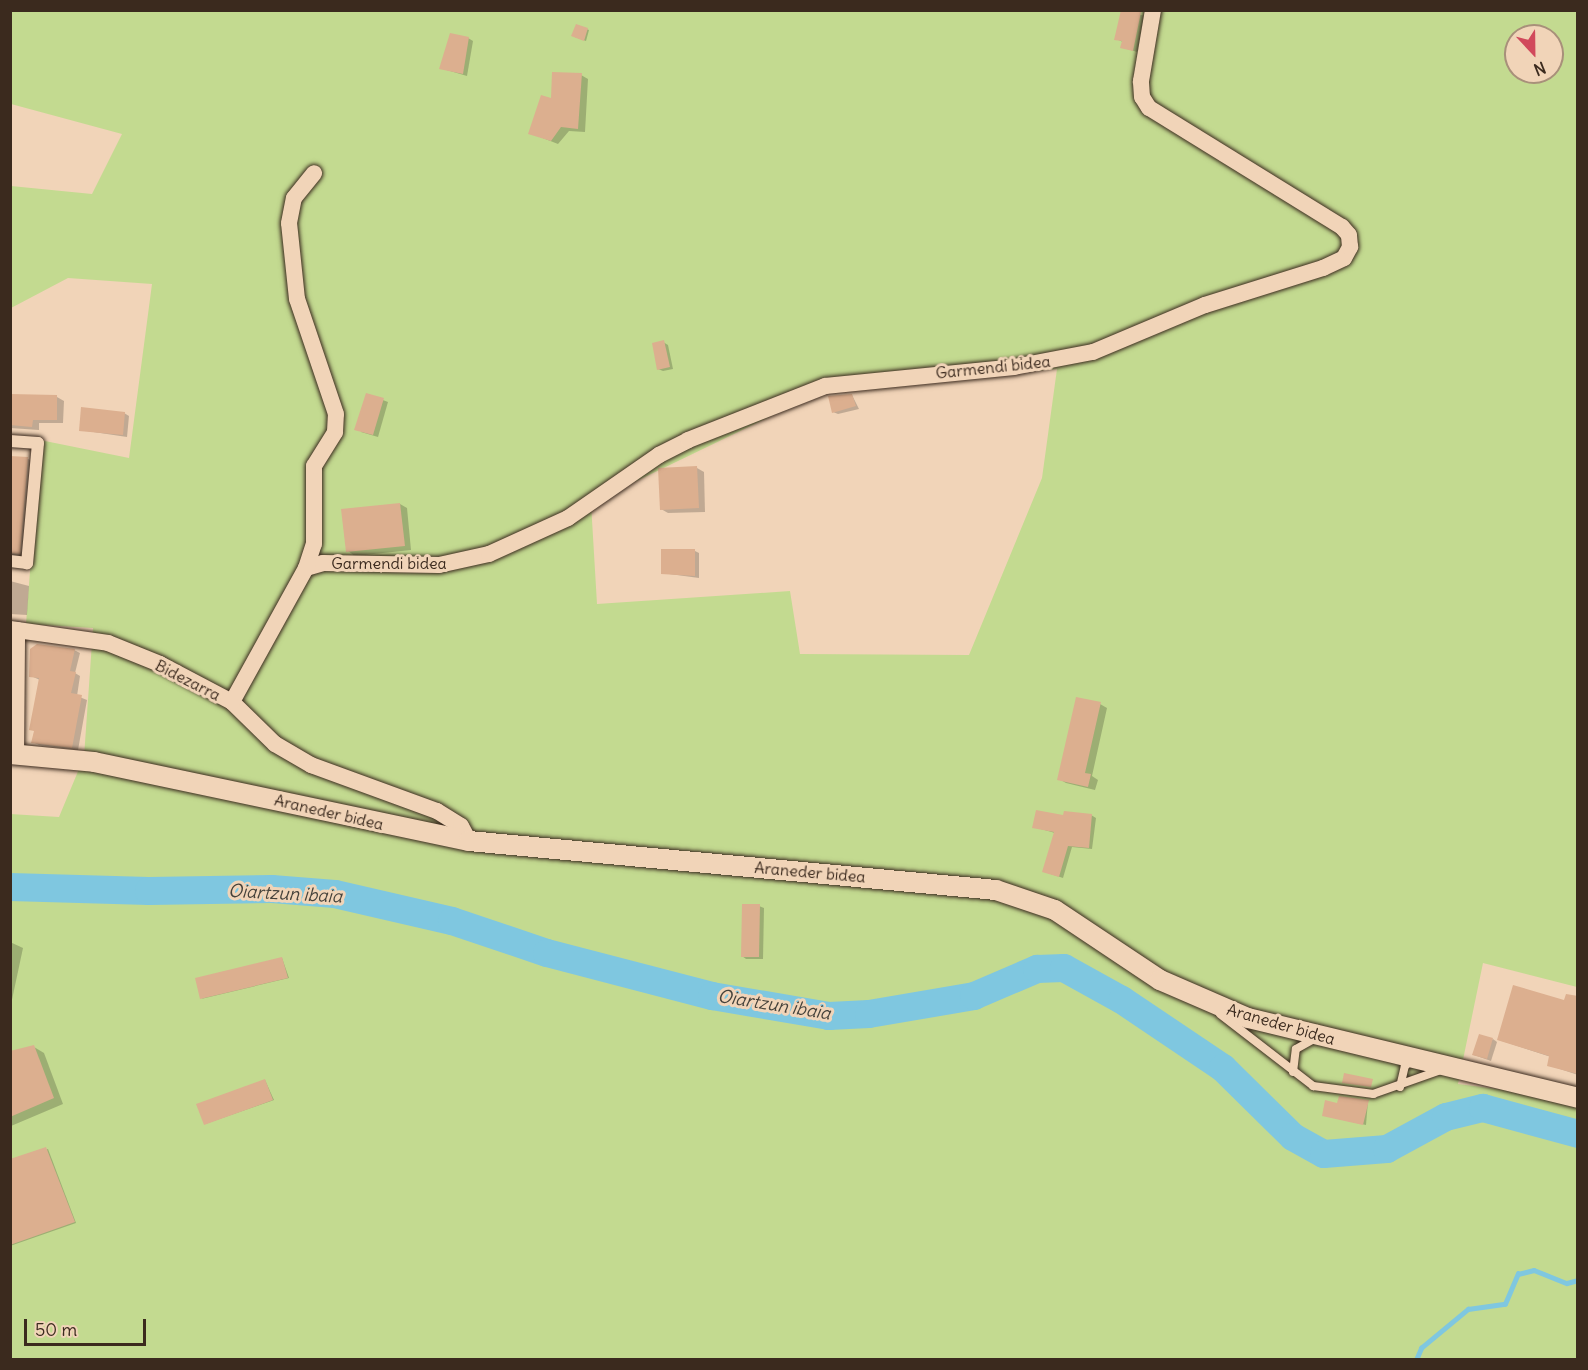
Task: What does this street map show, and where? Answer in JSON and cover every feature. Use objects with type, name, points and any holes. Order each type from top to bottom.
[{"type":"street","name":"Garmendi bidea","points":[[306,568],[323,562],[439,565],[489,554],[568,518],[659,455],[688,440],[825,386],[1014,367],[1083,354],[1118,344],[1205,305],[1323,268],[1344,258],[1350,247],[1349,235],[1342,227],[1149,108],[1142,97],[1141,81],[1153,10]]},
{"type":"street","name":"Garmendi bidea","points":[[232,702],[306,568],[314,544],[314,466],[335,432],[336,414],[297,299],[289,224],[294,198],[314,173]]},
{"type":"street","points":[[10,441],[38,443],[27,563],[10,561]]},
{"type":"street","points":[[13,755],[14,629]]},
{"type":"street","name":"Bidezarra","points":[[14,629],[108,643],[169,668],[232,702],[251,724],[293,754],[437,811],[461,826],[469,841]]},
{"type":"street","name":"Araneder bidea","points":[[13,755],[124,767],[469,841],[996,890],[1055,910],[1160,980],[1248,1018],[1578,1098]]},
{"type":"lane","points":[[1201,999],[1313,1086],[1373,1094],[1400,1087],[1427,1073],[1456,1067]]},
{"type":"lane","points":[[1293,1072],[1296,1049],[1319,1037]]},
{"type":"lane","points":[[1400,1087],[1405,1066],[1414,1058]]},
{"type":"green space","points":[[11,11],[1577,11],[1577,987],[1483,963],[1458,1084],[1577,1099],[1577,1359],[11,1359],[10,814],[59,817],[84,757],[93,628],[26,624],[40,440],[129,458],[152,284],[68,278],[11,308],[11,186],[92,194],[122,134],[11,104]],"holes":[[[1057,369],[1042,478],[969,655],[800,654],[790,591],[597,604],[591,503],[823,391]]]},
{"type":"building","points":[[1121,10],[1141,12],[1133,51],[1120,48],[1122,41],[1114,40]]},
{"type":"building","points":[[576,24],[588,28],[584,41],[571,36]]},
{"type":"building","points":[[450,33],[469,37],[463,74],[439,69]]},
{"type":"building","points":[[552,72],[582,73],[578,129],[561,127],[551,141],[528,134],[541,95],[551,98]]},
{"type":"building","points":[[664,340],[670,367],[657,370],[652,343]]},
{"type":"building","points":[[366,393],[384,398],[373,435],[354,430]]},
{"type":"building","points":[[10,394],[57,395],[57,420],[33,420],[32,427],[10,425]]},
{"type":"building","points":[[852,394],[856,406],[832,413],[828,396]]},
{"type":"building","points":[[81,407],[125,412],[123,435],[79,431]]},
{"type":"building","points":[[10,456],[28,457],[20,554],[10,553]]},
{"type":"building","points":[[697,466],[699,508],[660,510],[658,468]]},
{"type":"building","points":[[400,503],[405,546],[346,552],[341,509]]},
{"type":"building","points":[[661,549],[695,549],[695,576],[661,574]]},
{"type":"building","points":[[37,644],[75,649],[70,671],[76,672],[71,693],[82,695],[72,748],[31,743],[34,731],[29,730],[39,678],[29,677],[30,649]]},
{"type":"building","points":[[1076,697],[1101,702],[1085,773],[1091,774],[1088,787],[1057,780]]},
{"type":"building","points":[[1036,810],[1063,815],[1064,811],[1092,814],[1089,848],[1068,846],[1059,877],[1042,872],[1054,832],[1032,828]]},
{"type":"building","points":[[742,904],[760,904],[759,957],[741,957]]},
{"type":"building","points":[[282,957],[288,978],[200,999],[195,978]]},
{"type":"building","points":[[1513,985],[1564,1000],[1566,994],[1578,996],[1578,1074],[1547,1066],[1549,1056],[1497,1040]]},
{"type":"building","points":[[1479,1034],[1493,1038],[1487,1059],[1472,1055]]},
{"type":"building","points":[[34,1045],[54,1098],[10,1117],[10,1051]]},
{"type":"building","points":[[1344,1073],[1373,1079],[1371,1087],[1342,1083]]},
{"type":"building","points":[[265,1079],[273,1100],[204,1125],[196,1104]]},
{"type":"building","points":[[1339,1096],[1369,1100],[1363,1125],[1322,1116],[1325,1100],[1337,1103]]},
{"type":"building","points":[[46,1147],[75,1222],[10,1245],[10,1159]]},
{"type":"waterway","name":"Oiartzun ibaia","points":[[10,887],[149,891],[272,889],[335,894],[452,921],[547,953],[712,996],[829,1016],[869,1014],[974,996],[1037,969],[1064,968],[1122,1000],[1223,1068],[1293,1137],[1324,1154],[1387,1149],[1446,1117],[1483,1108],[1578,1134]]},
{"type":"waterway","points":[[1416,1360],[1421,1348],[1468,1309],[1505,1304],[1518,1274],[1534,1270],[1567,1283],[1578,1280]]}]
